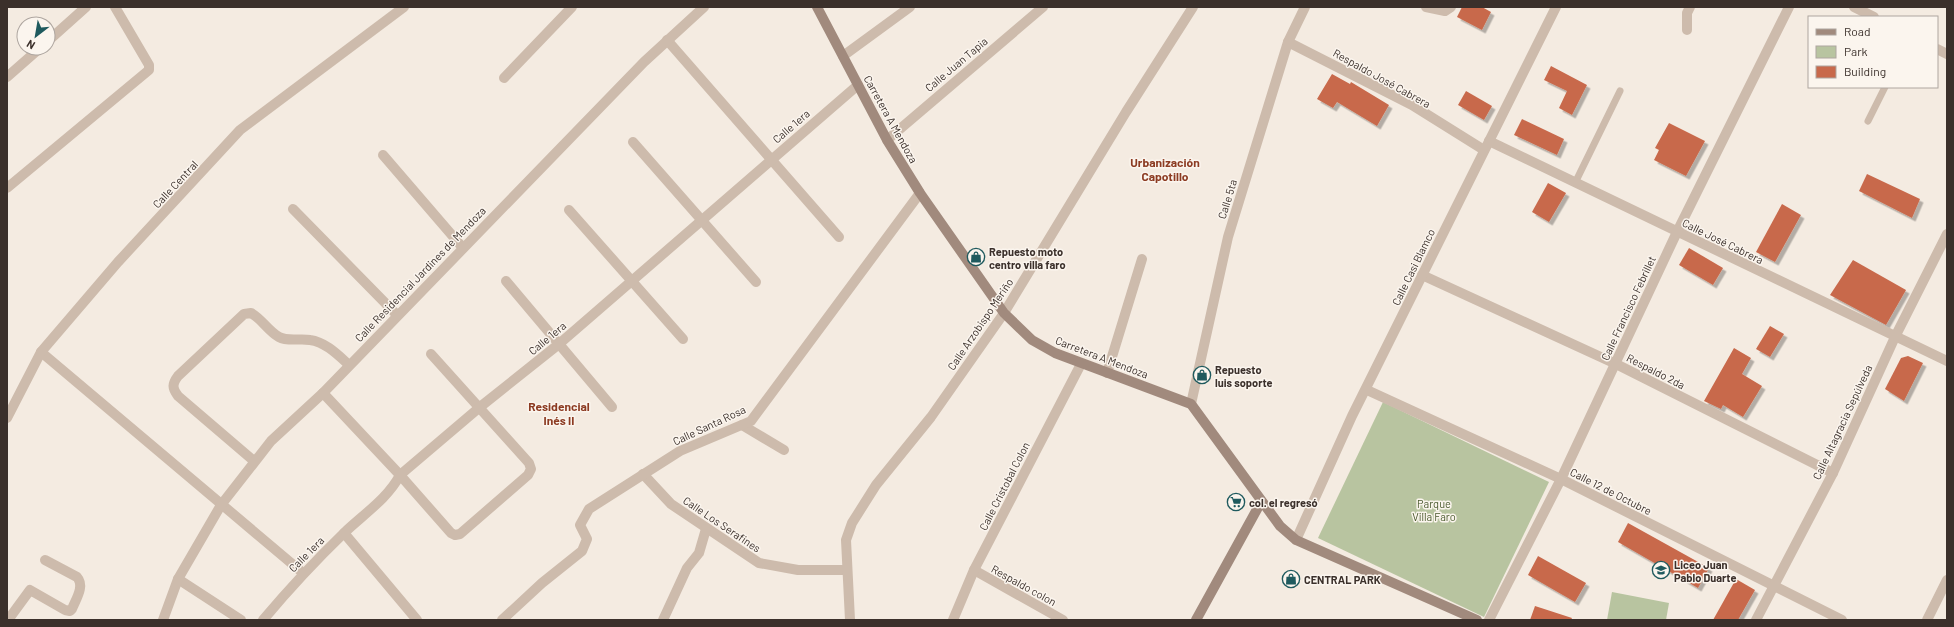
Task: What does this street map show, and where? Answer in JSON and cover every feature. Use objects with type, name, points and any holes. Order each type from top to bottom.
[{"type":"street","points":[[56,34],[86,7]]},
{"type":"street","points":[[7,188],[149,70],[149,65],[115,7]]},
{"type":"street","name":"Calle Central","points":[[7,418],[41,352],[118,262],[240,130],[404,7]]},
{"type":"street","points":[[504,78],[572,7]]},
{"type":"street","name":"Calle Residencial Jardines de Mendoza","points":[[163,620],[178,579],[221,505],[271,441],[323,393],[348,364],[667,40],[704,7]]},
{"type":"street","name":"Carretera A Mendoza","points":[[817,7],[887,140],[920,193],[1004,313],[1032,340],[1055,353],[1191,404]]},
{"type":"street","points":[[843,56],[910,7]]},
{"type":"street","name":"Calle Juan Tapia","points":[[887,140],[1043,7]]},
{"type":"street","name":"Calle Arzobispo Meriño","points":[[850,620],[846,540],[852,523],[876,485],[931,417],[1004,313],[1126,112],[1193,7]]},
{"type":"street","name":"Calle 5ta","points":[[1191,404],[1228,237],[1288,42],[1305,7]]},
{"type":"street","points":[[1426,7],[1445,11],[1451,7]]},
{"type":"street","name":"Calle Casi Blamco","points":[[1296,540],[1352,416],[1556,7]]},
{"type":"street","points":[[1687,30],[1687,13],[1690,7]]},
{"type":"street","name":"Calle Francisco Febrillet","points":[[1489,620],[1561,479],[1677,232],[1789,7]]},
{"type":"street","points":[[1854,7],[1872,16]]},
{"type":"street","points":[[667,40],[839,237]]},
{"type":"street","name":"Respaldo José Cabrera","points":[[1288,42],[1412,105],[1486,146]]},
{"type":"street","points":[[1938,50],[1947,54]]},
{"type":"street","points":[[7,77],[31,56]]},
{"type":"street","name":"Calle 1era","points":[[263,620],[303,573],[393,488],[400,475],[480,407],[559,344],[858,85]]},
{"type":"street","points":[[633,142],[756,282]]},
{"type":"street","name":"Calle José Cabrera","points":[[1486,146],[1575,183],[1947,362]]},
{"type":"street","points":[[383,155],[463,248]]},
{"type":"street","name":"Calle Santa Rosa","points":[[502,620],[542,583],[582,552],[587,539],[580,525],[589,509],[680,451],[752,421],[920,193]]},
{"type":"street","points":[[293,209],[397,314]]},
{"type":"street","points":[[570,210],[683,339]]},
{"type":"street","name":"Calle Altagracia Sepúlveda","points":[[1756,620],[1833,473],[1895,337],[1947,234]]},
{"type":"street","points":[[1106,373],[1142,259]]},
{"type":"street","name":"Respaldo 2da","points":[[1422,275],[1616,364],[1833,473]]},
{"type":"street","points":[[506,281],[612,407]]},
{"type":"street","points":[[254,461],[178,396],[173,389],[173,382],[178,376],[244,314],[251,313],[258,317],[280,337],[288,340],[310,340],[320,342],[335,352],[348,364]]},
{"type":"street","points":[[41,352],[303,573]]},
{"type":"street","points":[[323,393],[400,475],[451,533],[455,535],[460,534],[528,475],[531,469],[529,463],[431,354]]},
{"type":"street","name":"Calle Cristobal Colon","points":[[953,620],[974,570],[1081,364]]},
{"type":"street","name":"Calle 12 de Octubre","points":[[1366,390],[1561,479],[1842,620]]},
{"type":"street","points":[[1191,404],[1261,502],[1280,526],[1296,540],[1477,620]]},
{"type":"street","points":[[742,425],[784,450]]},
{"type":"street","name":"Calle Los Serafines","points":[[643,474],[671,504],[706,529],[759,563],[798,570],[847,570]]},
{"type":"street","points":[[1196,620],[1261,502]]},
{"type":"street","points":[[663,620],[687,568],[699,553],[706,529]]},
{"type":"street","points":[[344,533],[417,620]]},
{"type":"street","points":[[8,620],[30,590],[65,610],[70,611],[72,609],[81,586],[81,581],[78,577],[45,560]]},
{"type":"street","name":"Respaldo colon","points":[[974,570],[1063,620]]},
{"type":"street","points":[[178,579],[241,620]]},
{"type":"street","points":[[1927,620],[1947,580]]},
{"type":"lane","points":[[1868,121],[1885,88]]},
{"type":"lane","points":[[1575,183],[1620,91]]},
{"type":"green space","name":"Parque Villa Faro","points":[[1383,402],[1549,482],[1484,617],[1318,538]]},
{"type":"green space","points":[[1612,592],[1669,603],[1666,620],[1607,620]]},
{"type":"building","points":[[1462,7],[1482,7],[1491,12],[1482,30],[1457,17]]},
{"type":"building","points":[[1551,66],[1587,85],[1572,115],[1559,108],[1567,91],[1544,80]]},
{"type":"building","points":[[1332,74],[1350,84],[1351,82],[1389,105],[1377,126],[1337,102],[1333,108],[1317,99]]},
{"type":"building","points":[[1466,91],[1492,106],[1484,120],[1458,105]]},
{"type":"building","points":[[1522,119],[1564,139],[1557,155],[1514,135]]},
{"type":"building","points":[[1669,123],[1705,141],[1686,176],[1654,160],[1659,150],[1655,148]]},
{"type":"building","points":[[1867,174],[1920,199],[1912,218],[1859,191]]},
{"type":"building","points":[[1548,183],[1566,193],[1549,222],[1532,212]]},
{"type":"building","points":[[1782,204],[1801,215],[1775,262],[1756,252]]},
{"type":"building","points":[[1689,248],[1723,268],[1713,285],[1679,265]]},
{"type":"building","points":[[1853,260],[1906,290],[1886,325],[1830,295]]},
{"type":"building","points":[[1770,326],[1784,334],[1770,357],[1756,349]]},
{"type":"building","points":[[1734,348],[1751,358],[1742,374],[1762,386],[1743,417],[1723,405],[1721,409],[1704,401]]},
{"type":"building","points":[[1908,356],[1923,363],[1904,401],[1885,389],[1901,358]]},
{"type":"building","points":[[1628,523],[1709,568],[1698,588],[1618,542]]},
{"type":"building","points":[[1538,556],[1586,583],[1575,602],[1528,575]]},
{"type":"building","points":[[1736,579],[1755,590],[1738,620],[1713,620]]},
{"type":"building","points":[[1535,606],[1572,618],[1571,620],[1530,620]]},
{"type":"place","name":"Repuesto moto centro villa faro","points":[[976,257]]},
{"type":"place","name":"Repuesto luis soporte","points":[[1202,375]]},
{"type":"place","name":"col. el regresó","points":[[1236,502]]},
{"type":"place","name":"Liceo Juan Pablo Duarte","points":[[1661,570]]},
{"type":"place","name":"CENTRAL PARK","points":[[1291,579]]},
{"type":"district","name":"Urbanización Capotillo","points":[[1165,169]]},
{"type":"district","name":"Residencial Inés II","points":[[559,413]]}]
